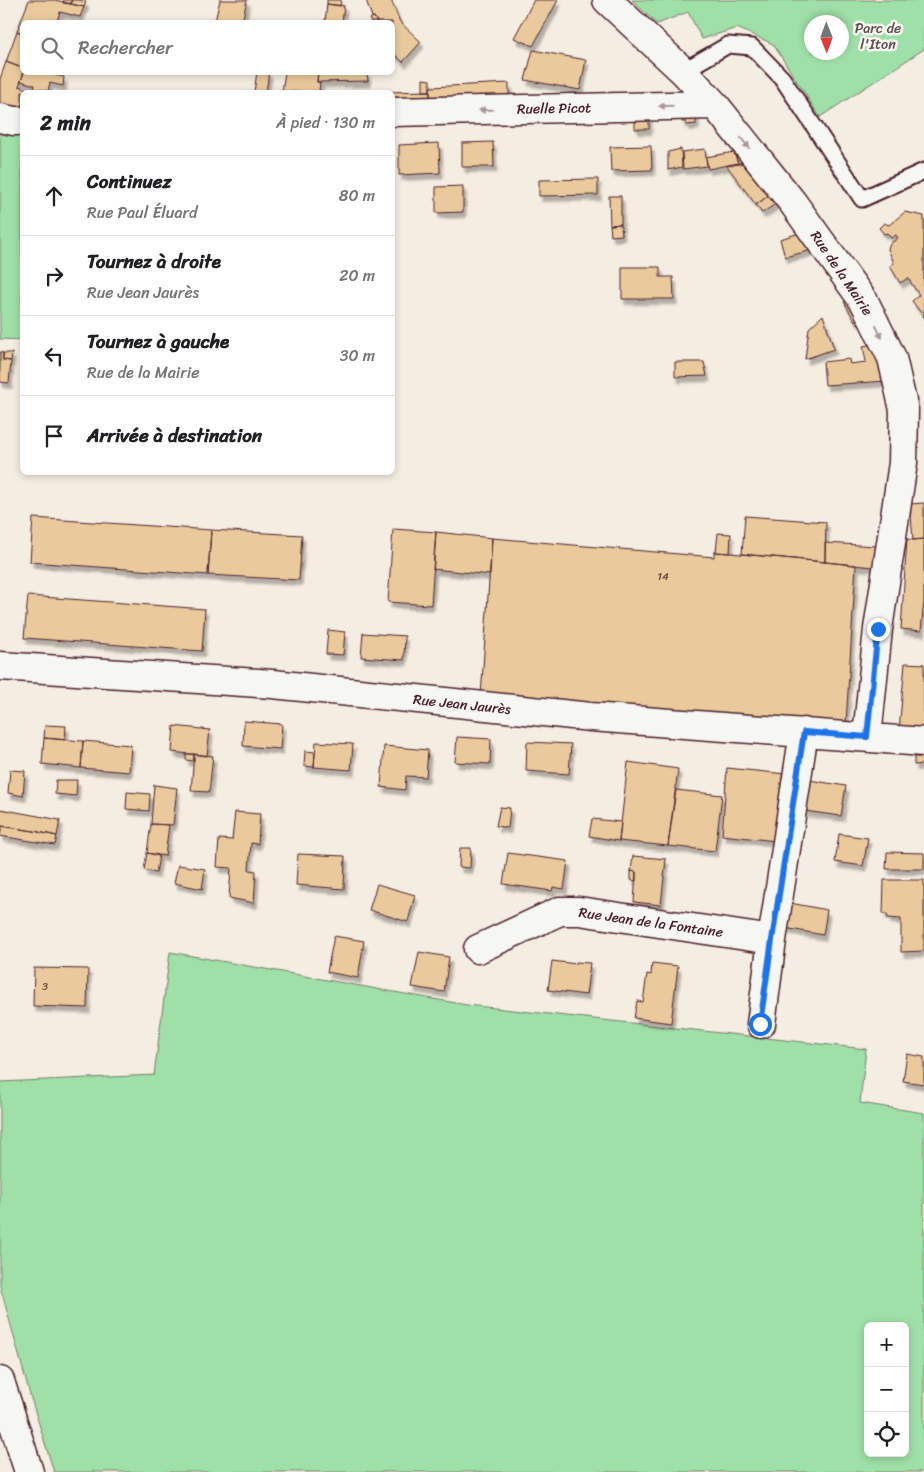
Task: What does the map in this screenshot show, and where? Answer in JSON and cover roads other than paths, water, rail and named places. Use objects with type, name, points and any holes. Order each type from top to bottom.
[{"type":"street","name":"Rue de la Mairie","points":[[607,0],[683,71],[715,104],[793,203],[865,303],[892,358],[904,410],[903,463],[878,629],[867,737]]},
{"type":"street","name":"Ruelle Picot","points":[[395,112],[715,104]]},
{"type":"street","points":[[0,118],[20,121]]},
{"type":"street","name":"Rue Jean Jaurès","points":[[0,666],[273,684],[591,717],[924,742]]},
{"type":"street","points":[[760,1024],[804,732]]},
{"type":"street","name":"Rue Jean de la Fontaine","points":[[478,949],[560,911],[580,911],[772,940]]},
{"type":"street","points":[[0,1381],[28,1472]]},
{"type":"lane","points":[[683,71],[728,44],[752,47],[782,78],[862,199],[924,171]]},
{"type":"park label","name":"Parc de l'Iton","points":[[878,36]]}]
